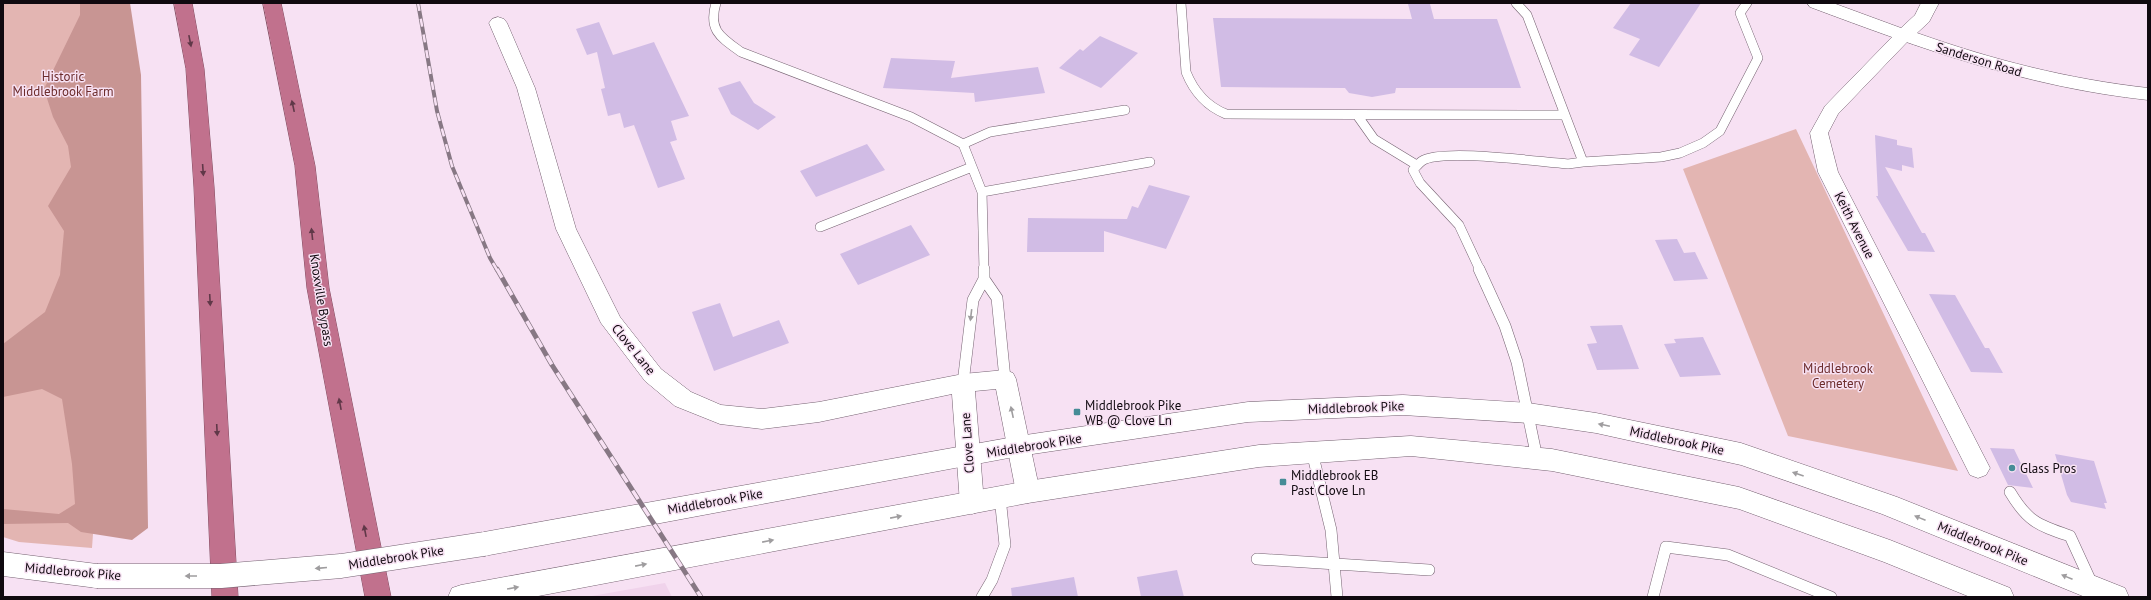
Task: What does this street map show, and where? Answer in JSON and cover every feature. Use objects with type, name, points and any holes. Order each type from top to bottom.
[{"type":"highway","points":[[183,3],[195,69],[204,187],[224,597]]},
{"type":"highway","name":"Knoxville Bypass","points":[[272,3],[305,166],[318,288],[378,597]]},
{"type":"main road","name":"Sanderson Road","points":[[1816,3],[1904,36],[2022,73],[2074,85],[2148,94]]},
{"type":"main road","name":"Keith Avenue","points":[[1904,36],[1923,18],[1930,3]]},
{"type":"main road","name":"Middlebrook Pike","points":[[3,564],[97,576],[229,576],[341,566],[484,544],[1019,446],[1248,412],[1403,405],[1528,413],[1596,423],[1741,454],[1888,505],[2116,597]]},
{"type":"main road","points":[[467,596],[1028,492],[1259,456],[1411,446],[1537,458],[1739,498],[1890,552],[2001,597]]},
{"type":"street","name":"Clove Lane","points":[[498,23],[526,88],[566,229],[612,323],[653,374],[683,399],[720,414],[762,419],[819,412],[963,383],[1005,379]]},
{"type":"street","name":"Keith Avenue","points":[[1904,36],[1831,110],[1818,132],[1828,172],[1978,468]]},
{"type":"street","points":[[1005,379],[1028,492]]},
{"type":"street","name":"Clove Lane","points":[[963,383],[967,456],[972,503]]},
{"type":"lane","points":[[716,3],[712,14],[717,35],[741,52],[910,117],[963,144],[982,192],[984,279],[973,300],[963,383]]},
{"type":"lane","points":[[1181,3],[1186,72],[1200,97],[1216,110],[1237,116],[1565,115]]},
{"type":"lane","points":[[1516,3],[1527,15],[1583,162]]},
{"type":"lane","points":[[1537,458],[1517,362],[1502,318],[1459,225],[1414,175],[1413,170],[1415,164],[1420,160],[1442,155],[1558,163],[1661,157],[1680,153],[1703,143],[1720,130],[1758,58],[1740,13],[1747,3]]},
{"type":"lane","points":[[963,144],[990,132],[1125,110]]},
{"type":"lane","points":[[1357,115],[1379,144],[1415,164]]},
{"type":"lane","points":[[982,192],[1150,162]]},
{"type":"lane","points":[[820,227],[972,167]]},
{"type":"lane","points":[[984,279],[997,298],[1005,379]]},
{"type":"lane","points":[[1312,452],[1331,530],[1337,597]]},
{"type":"lane","points":[[2010,492],[2024,516],[2035,523],[2070,536],[2094,588]]},
{"type":"lane","points":[[982,597],[992,580],[1005,545],[1000,497]]},
{"type":"lane","points":[[1653,597],[1666,547],[1728,555],[1831,597]]},
{"type":"lane","points":[[1257,559],[1428,570]]},
{"type":"shaded area","points":[[665,583],[672,597],[586,597]]},
{"type":"green space","name":"Historic Middlebrook Farm","points":[[3,3],[117,3],[125,83],[92,548],[19,542],[3,537]]},
{"type":"green space","points":[[80,3],[130,3],[141,75],[148,528],[132,540],[81,532],[68,523],[3,524],[3,509],[59,514],[75,504],[72,464],[62,399],[42,389],[3,397],[3,344],[45,312],[60,275],[64,231],[48,206],[71,167],[68,146],[53,117],[44,89],[80,15]]},
{"type":"green space","name":"Middlebrook Cemetery","points":[[1796,129],[1958,471],[1788,436],[1683,169]]},
{"type":"building","points":[[1631,3],[1701,3],[1659,67],[1629,55],[1640,39],[1613,28]]},
{"type":"building","points":[[1408,4],[1430,4],[1434,19],[1497,19],[1521,88],[1396,88],[1395,93],[1372,97],[1349,93],[1345,88],[1221,87],[1213,18],[1412,19]]},
{"type":"building","points":[[599,22],[613,55],[654,42],[689,116],[671,121],[677,140],[670,142],[685,179],[658,188],[634,125],[624,128],[620,113],[608,116],[601,89],[605,88],[597,52],[587,55],[576,29]]},
{"type":"building","points":[[1100,36],[1138,53],[1101,88],[1059,68],[1080,49],[1083,51]]},
{"type":"building","points":[[891,58],[955,61],[951,78],[1038,67],[1045,93],[975,102],[974,93],[883,88]]},
{"type":"building","points":[[740,81],[754,103],[776,117],[758,130],[731,114],[718,88]]},
{"type":"building","points":[[1875,135],[1897,140],[1897,145],[1912,148],[1914,168],[1902,165],[1902,171],[1885,167],[1922,233],[1925,233],[1935,252],[1908,251],[1876,196],[1878,196]]},
{"type":"building","points":[[867,144],[885,170],[816,197],[800,171]]},
{"type":"building","points":[[1149,185],[1190,196],[1166,249],[1104,231],[1104,252],[1027,252],[1028,218],[1127,219],[1132,206],[1138,208]]},
{"type":"building","points":[[911,225],[930,255],[858,285],[840,254]]},
{"type":"building","points":[[1677,239],[1684,253],[1695,252],[1708,279],[1674,281],[1655,240]]},
{"type":"building","points":[[1929,294],[1955,295],[1985,348],[1989,348],[2003,373],[1971,372]]},
{"type":"building","points":[[720,303],[733,337],[779,320],[789,343],[714,371],[692,312]]},
{"type":"building","points":[[1622,325],[1639,369],[1597,370],[1587,344],[1597,343],[1590,326]]},
{"type":"building","points":[[1703,337],[1721,375],[1680,377],[1664,344],[1676,343],[1674,339]]},
{"type":"building","name":"Glass Pros","points":[[1990,448],[2014,449],[2033,488],[2008,485]]},
{"type":"building","points":[[2055,454],[2094,461],[2107,503],[2104,503],[2106,509],[2071,502],[2067,495]]},
{"type":"building","points":[[1177,570],[1184,597],[1141,597],[1137,577]]},
{"type":"building","points":[[1074,577],[1078,597],[1012,597],[1011,588]]},
{"type":"railway","points":[[418,3],[437,111],[452,166],[490,258],[497,270]]},
{"type":"railway","points":[[497,269],[552,365],[701,597]]},
{"type":"place","name":"Middlebrook Pike WB @ Clove Ln","points":[[1077,412]]},
{"type":"place","name":"Glass Pros","points":[[2012,468]]},
{"type":"place","name":"Middlebrook EB Past Clove Ln","points":[[1283,482]]}]
